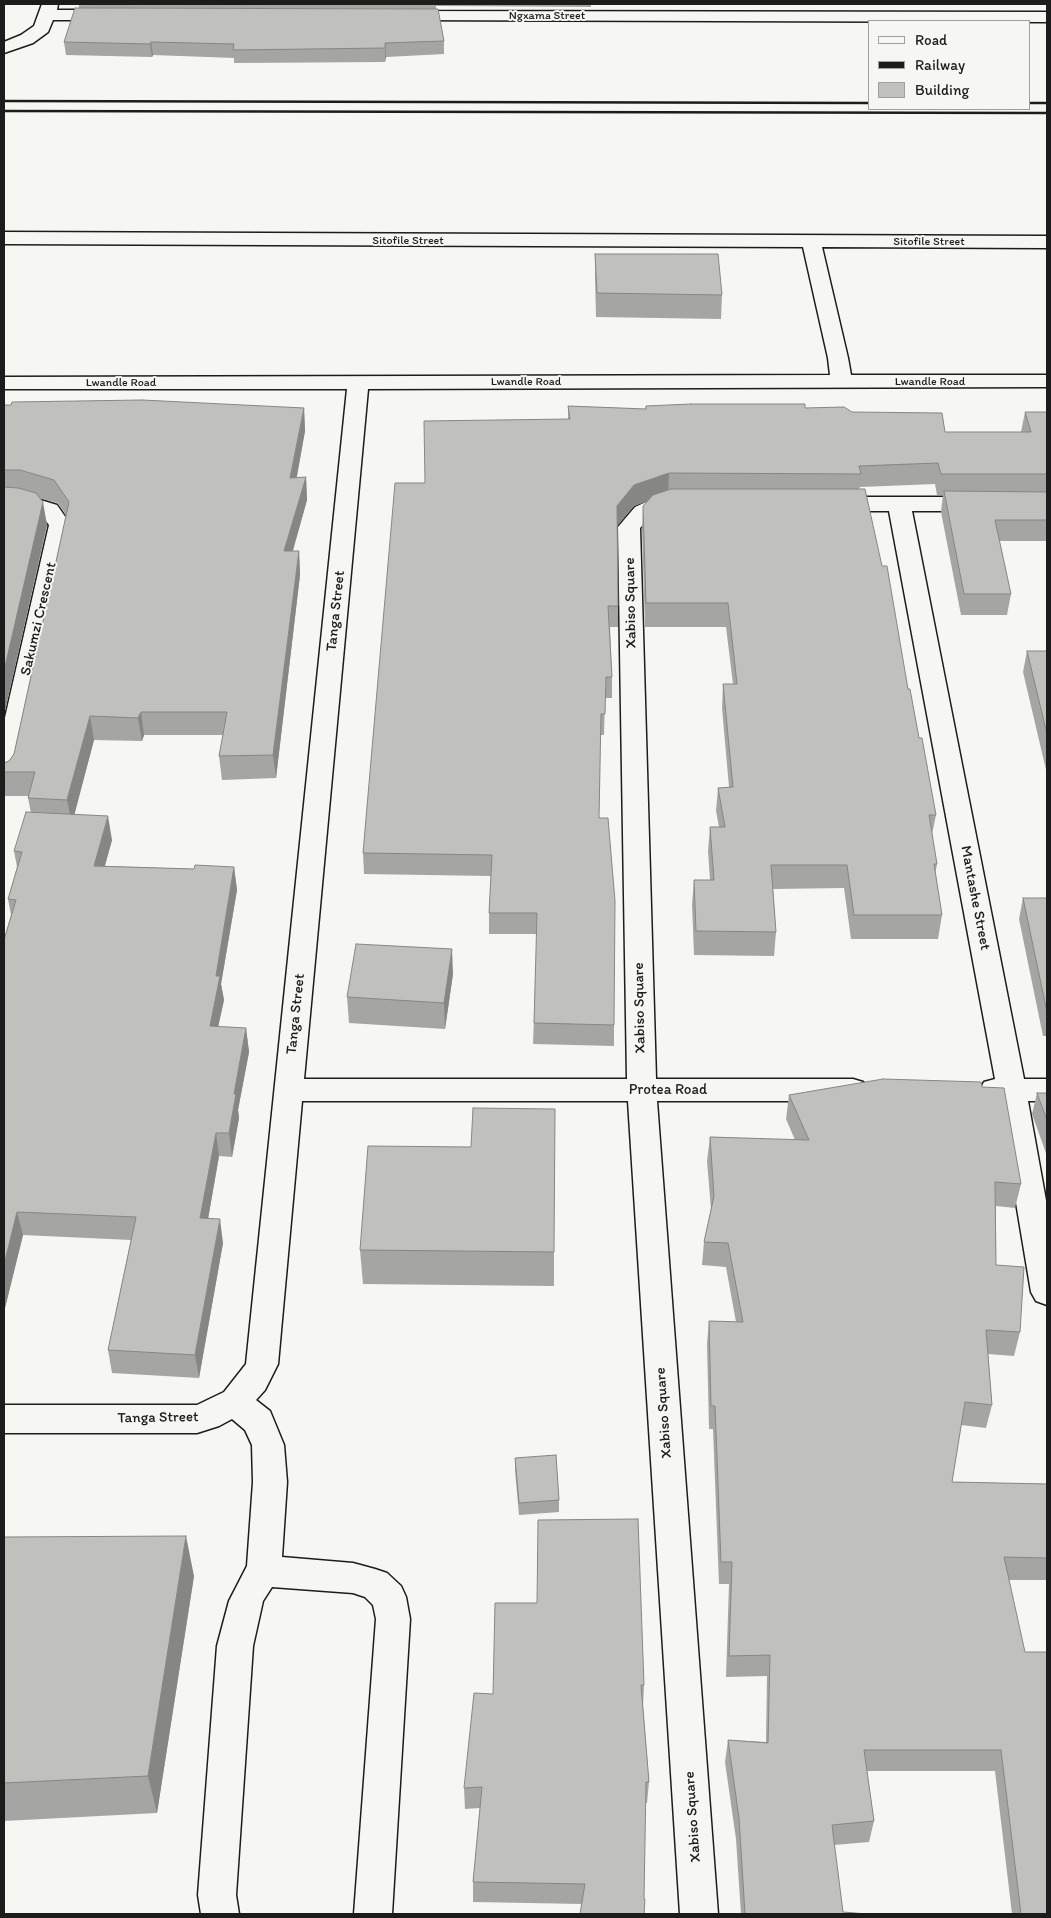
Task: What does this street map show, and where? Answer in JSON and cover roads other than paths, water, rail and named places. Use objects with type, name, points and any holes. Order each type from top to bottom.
[{"type":"street","points":[[4,48],[27,39],[42,28],[49,10],[126,16]]},
{"type":"street","name":"Ngxama Street","points":[[384,16],[1047,17]]},
{"type":"street","name":"Sitofile Street","points":[[4,238],[1047,242]]},
{"type":"street","points":[[811,242],[838,358],[841,382]]},
{"type":"street","name":"Lwandle Road","points":[[4,383],[1047,381]]},
{"type":"street","name":"Tanga Street","points":[[4,1419],[197,1420],[235,1402],[254,1380],[262,1364],[358,382]]},
{"type":"street","name":"Sakumzi Crescent","points":[[4,502],[24,502],[49,510],[60,525],[4,777]]},
{"type":"street","name":"Xabiso Square","points":[[699,1914],[642,1090],[629,527],[643,512],[654,507],[668,503],[706,503]]},
{"type":"street","points":[[803,504],[1047,504]]},
{"type":"street","name":"Mantashe Street","points":[[899,504],[1012,1090],[1047,1292]]},
{"type":"street","name":"Protea Road","points":[[289,1090],[882,1090]]},
{"type":"street","points":[[972,1090],[1047,1090]]},
{"type":"street","points":[[220,1914],[217,1895],[235,1646],[246,1601],[264,1571],[270,1482],[268,1445],[258,1421],[235,1402]]},
{"type":"street","points":[[264,1571],[353,1578],[375,1584],[389,1597],[394,1619],[373,1914]]},
{"type":"railway","points":[[4,101],[868,103]]},
{"type":"railway","points":[[1031,103],[1047,103]]},
{"type":"railway","points":[[4,111],[1047,113]]}]
